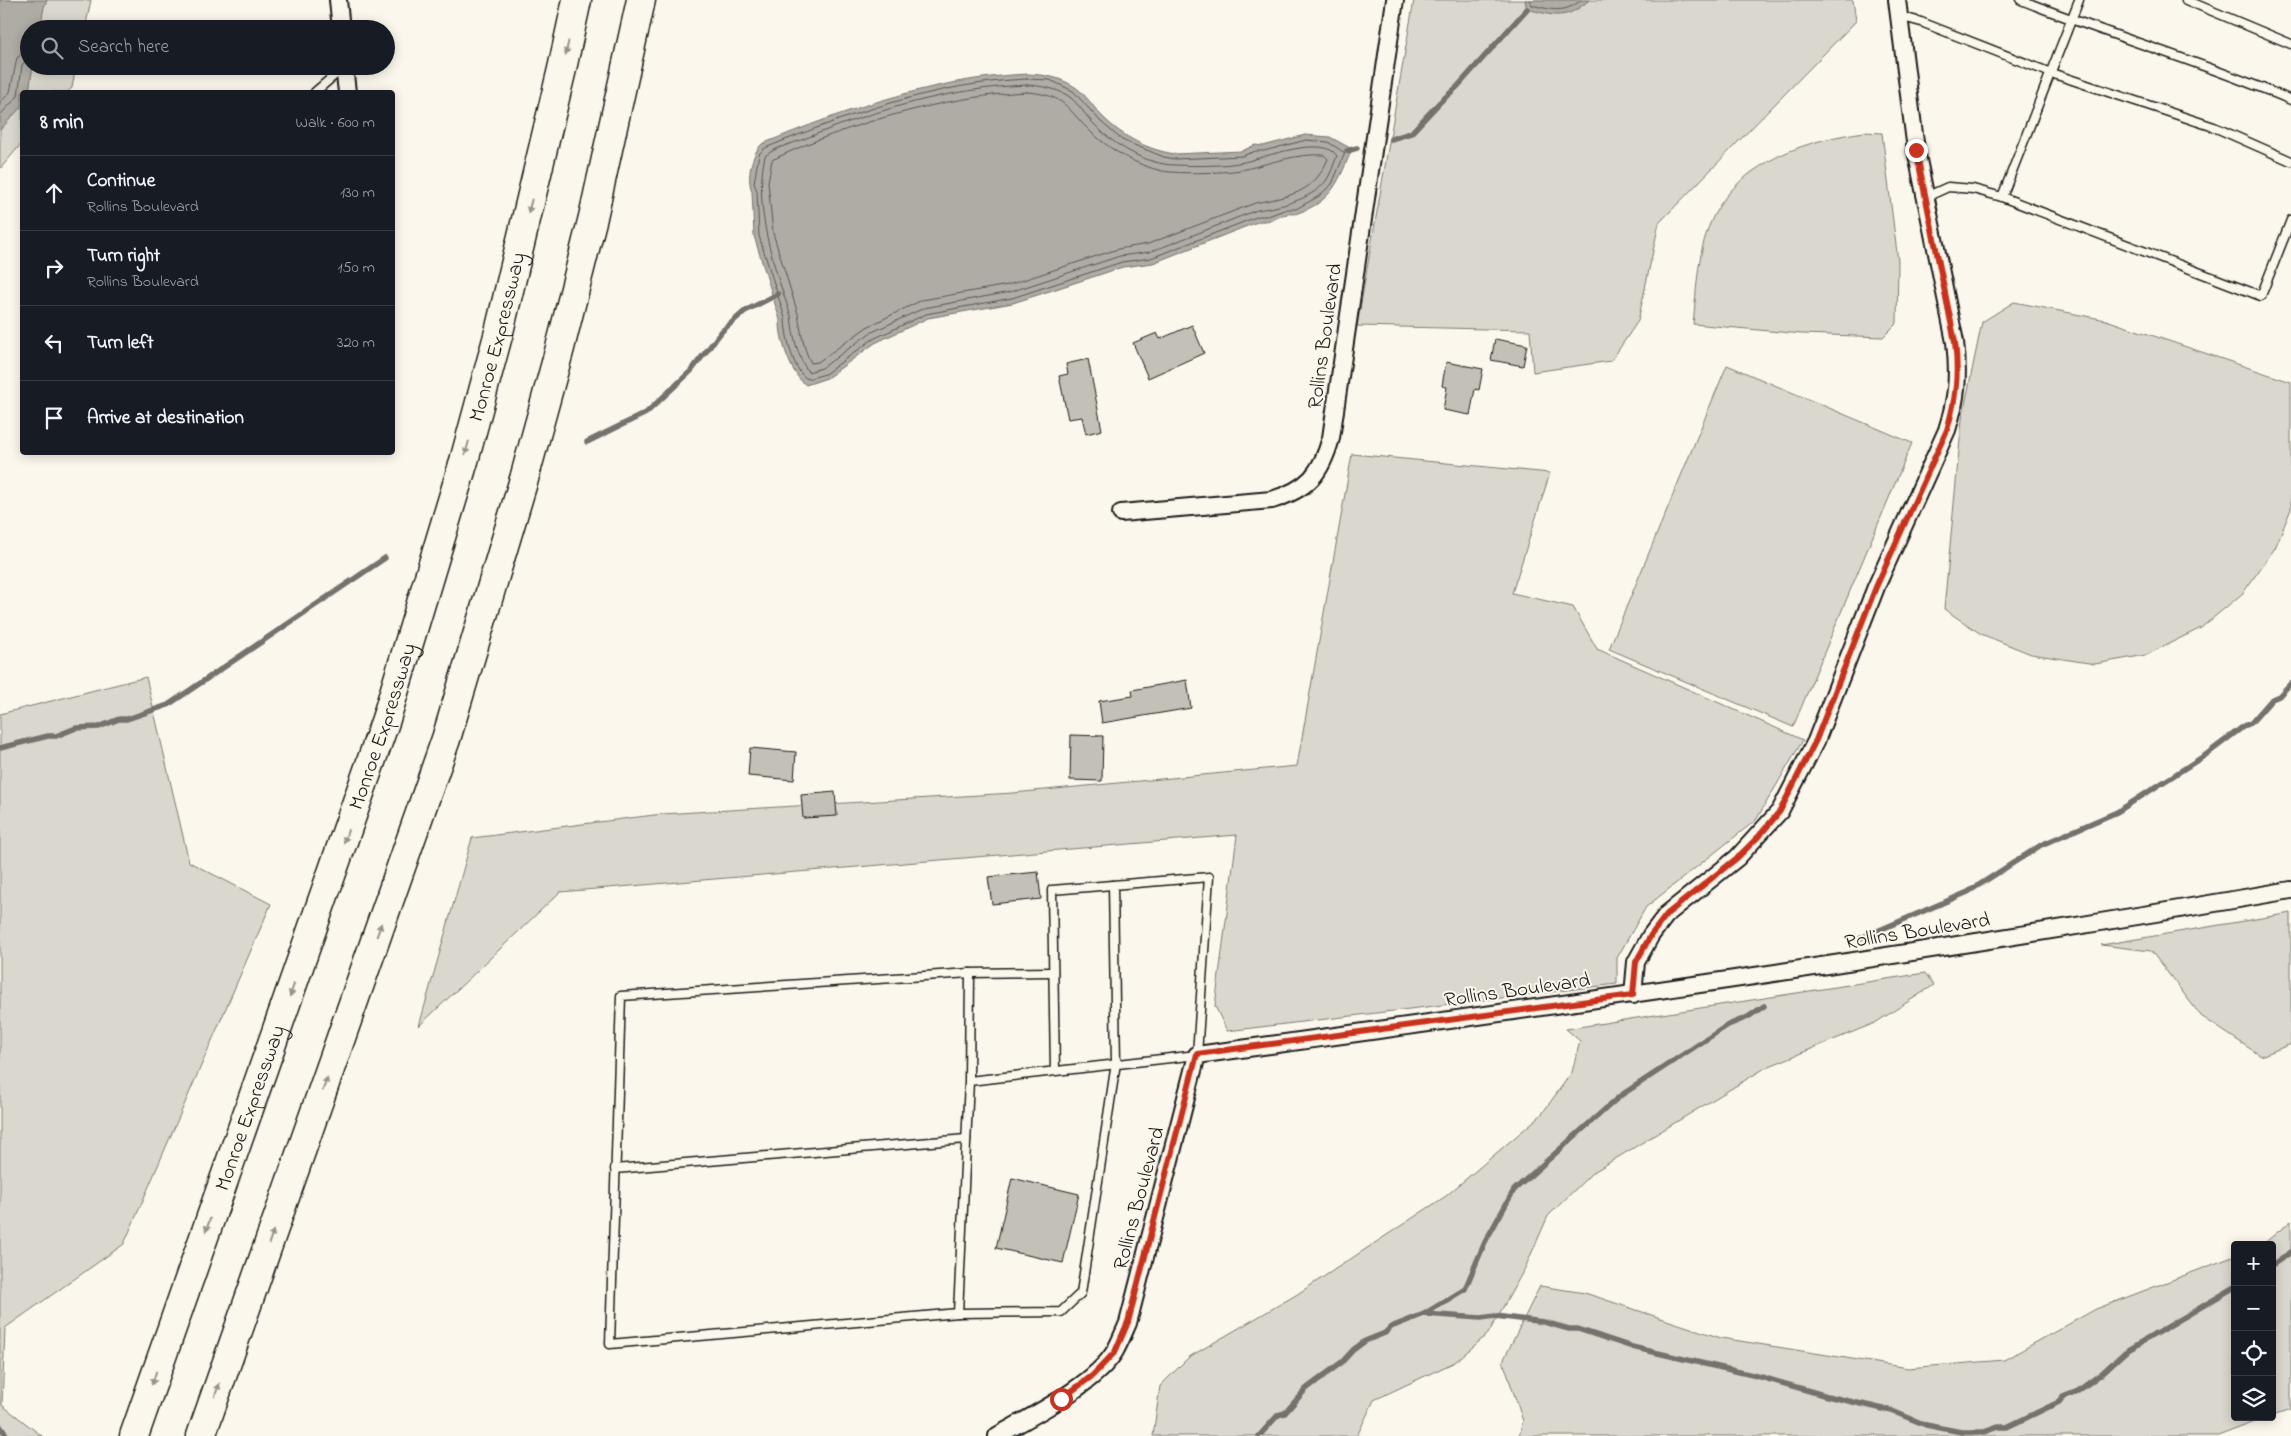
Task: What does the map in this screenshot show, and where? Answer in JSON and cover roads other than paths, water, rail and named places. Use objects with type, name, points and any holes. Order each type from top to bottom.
[{"type":"highway","name":"Monroe Expressway","points":[[134,1436],[386,719],[461,470],[499,332],[577,0]]},
{"type":"highway","points":[[201,1436],[449,730],[524,479],[560,348],[597,198],[641,0]]},
{"type":"street","points":[[338,0],[340,20]]},
{"type":"street","name":"Rollins Boulevard","points":[[1121,513],[1272,500],[1290,494],[1304,486],[1317,472],[1326,458],[1331,438],[1395,0]]},
{"type":"street","points":[[1633,995],[1636,962],[1651,935],[1667,914],[1737,858],[1780,811],[1816,740],[1876,587],[1947,430],[1958,387],[1958,364],[1908,101],[1898,8]]},
{"type":"street","points":[[345,75],[347,90]]},
{"type":"street","name":"Rollins Boulevard","points":[[997,1436],[1061,1399],[1092,1376],[1115,1352],[1128,1322],[1197,1054],[1633,995],[1970,944],[2291,890]]},
{"type":"lane","points":[[2021,0],[2072,20],[2240,78],[2291,100]]},
{"type":"lane","points":[[2002,197],[2079,0]]},
{"type":"lane","points":[[2186,0],[2291,44]]},
{"type":"lane","points":[[1898,8],[1921,22],[2051,73],[2214,127],[2291,161]]},
{"type":"lane","points":[[317,90],[335,75]]},
{"type":"lane","points":[[1926,197],[1948,187],[1973,190],[2002,197],[2261,296],[2291,220]]},
{"type":"lane","points":[[969,1081],[1197,1054],[1209,877],[1052,890],[1055,1070]]},
{"type":"lane","points":[[1053,972],[970,974],[621,996],[610,1344],[958,1313],[1060,1312],[1081,1292],[1116,1063],[1113,885]]},
{"type":"lane","points":[[958,1313],[969,1081],[970,974]]},
{"type":"lane","points":[[615,1169],[966,1139]]},
{"type":"water","points":[[0,0],[47,0],[42,20],[20,20],[20,75],[32,75],[29,90],[20,90],[20,108],[0,130]]},
{"type":"water","points":[[1525,0],[1589,0],[1581,7],[1566,14],[1552,15],[1527,9]]},
{"type":"water","points":[[1028,74],[1052,77],[1075,87],[1119,131],[1136,142],[1165,152],[1175,154],[1242,151],[1255,145],[1263,146],[1305,135],[1330,137],[1352,149],[1338,180],[1327,196],[1310,208],[1297,214],[1287,214],[1271,220],[1260,221],[1153,263],[1123,267],[1013,303],[928,318],[875,343],[827,378],[806,385],[795,373],[787,356],[780,328],[780,320],[754,236],[750,173],[758,148],[762,144],[794,131],[892,97],[959,82]]},
{"type":"waterway","points":[[1391,139],[1411,133],[1457,87],[1527,9]]},
{"type":"waterway","points":[[1347,151],[1357,148]]},
{"type":"waterway","points":[[587,442],[646,413],[691,371],[722,331],[745,311],[778,294]]},
{"type":"waterway","points":[[0,748],[48,736],[56,736],[76,728],[99,727],[119,719],[127,719],[168,705],[385,558]]},
{"type":"waterway","points":[[1861,938],[1968,892],[2041,845],[2117,812],[2251,723],[2272,699],[2279,696],[2291,683]]},
{"type":"waterway","points":[[1259,1436],[1278,1415],[1285,1413],[1306,1389],[1342,1362],[1365,1341],[1385,1333],[1391,1327],[1424,1314],[1465,1289],[1485,1242],[1514,1190],[1620,1096],[1728,1025],[1748,1017],[1764,1006]]},
{"type":"waterway","points":[[2276,1262],[2291,1252]]},
{"type":"waterway","points":[[1424,1314],[1481,1318],[1495,1316],[1544,1322],[1569,1329],[1578,1329],[1632,1347],[1761,1377],[1827,1396],[1892,1411],[1926,1425],[1961,1432],[1984,1432],[1998,1427],[2007,1427],[2059,1402],[2063,1397],[2078,1391],[2101,1374],[2125,1352],[2231,1289]]},
{"type":"waterway","points":[[0,1426],[7,1436]]}]
